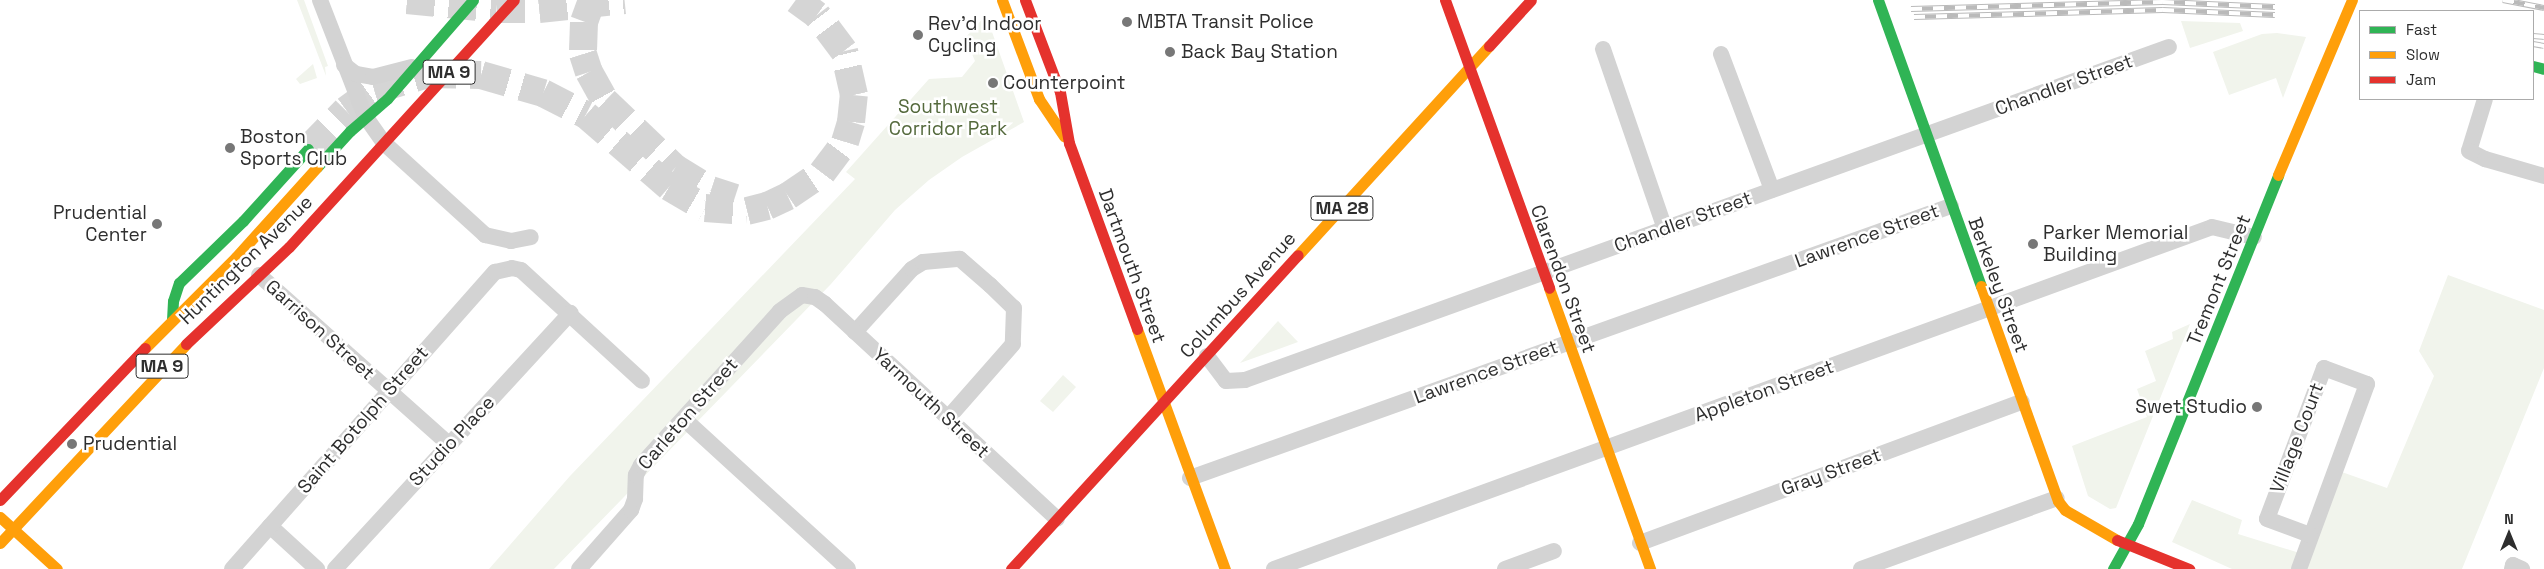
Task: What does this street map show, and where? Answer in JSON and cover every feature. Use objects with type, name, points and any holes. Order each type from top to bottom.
[{"type":"main road","name":"Huntington Avenue","points":[[0,500],[101,391],[236,257],[365,116],[387,99],[473,0]]},
{"type":"main road","name":"Huntington Avenue","points":[[0,543],[166,362],[259,275],[384,143],[514,0]]},
{"type":"main road","name":"Dartmouth Street","points":[[1002,0],[1039,99],[1069,143]]},
{"type":"main road","name":"Dartmouth Street","points":[[1025,0],[1060,92],[1069,143],[1190,478],[1225,569]]},
{"type":"main road","name":"Clarendon Street","points":[[1445,0],[1468,69],[1650,569]]},
{"type":"main road","name":"Columbus Avenue","points":[[1011,569],[1531,0]]},
{"type":"main road","name":"Berkeley Street","points":[[1878,0],[2057,498],[2065,510],[2094,529],[2189,569]]},
{"type":"main road","name":"Tremont Street","points":[[2113,569],[2130,543],[2352,0]]},
{"type":"main road","points":[[2334,5],[2359,16]]},
{"type":"main road","points":[[172,320],[179,283],[243,221],[308,150]]},
{"type":"main road","points":[[0,517],[57,569]]},
{"type":"street","points":[[320,0],[365,116],[384,143],[486,235],[511,241],[531,236]]},
{"type":"street","name":"Chandler Street","points":[[1207,356],[1226,381],[1245,380],[2169,48]]},
{"type":"street","points":[[1603,49],[1665,229]]},
{"type":"street","points":[[1722,54],[1772,190]]},
{"type":"street","points":[[344,65],[356,74],[373,77],[401,72],[417,64]]},
{"type":"street","points":[[2485,100],[2469,151],[2485,159],[2544,176]]},
{"type":"street","name":"Lawrence Street","points":[[1190,478],[1951,206]]},
{"type":"street","name":"Appleton Street","points":[[1274,569],[2212,227],[2254,237]]},
{"type":"street","points":[[854,332],[912,269],[923,262],[960,259],[990,285],[1014,308],[1013,344],[948,418]]},
{"type":"street","name":"Saint Botolph Street","points":[[232,569],[495,272],[518,268],[570,314]]},
{"type":"street","name":"Garrison Street","points":[[259,275],[448,444]]},
{"type":"street","name":"Yarmouth Street","points":[[801,295],[820,300],[1057,519]]},
{"type":"street","name":"Carleton Street","points":[[581,568],[631,510],[638,470],[780,311],[801,295]]},
{"type":"street","points":[[570,314],[642,381]]},
{"type":"street","name":"Studio Place","points":[[335,569],[448,444],[570,314]]},
{"type":"street","name":"Village Court","points":[[2299,569],[2367,384],[2324,368],[2267,519],[2310,535]]},
{"type":"street","name":"Gray Street","points":[[1640,543],[2022,402]]},
{"type":"street","points":[[684,419],[848,569]]},
{"type":"street","points":[[1861,569],[2057,498]]},
{"type":"street","points":[[270,526],[317,569]]},
{"type":"street","points":[[1505,569],[1554,551]]},
{"type":"street","points":[[2512,569],[2513,566],[2522,569]]},
{"type":"green space","points":[[297,0],[304,0],[328,66],[325,67],[326,76]]},
{"type":"green space","name":"Southwest Corridor Park","points":[[986,15],[1024,122],[962,157],[929,180],[895,210],[831,284],[554,569],[489,569],[570,476],[855,179],[846,172],[929,79],[962,77],[975,61],[965,38]]},
{"type":"green space","points":[[2181,21],[2240,23],[2243,31],[2190,48]]},
{"type":"green space","points":[[2277,33],[2306,37],[2283,98],[2276,78],[2229,95],[2213,52],[2262,34]]},
{"type":"green space","points":[[313,64],[317,78],[300,84],[296,79]]},
{"type":"green space","points":[[2448,275],[2544,310],[2544,368],[2462,569],[2232,569],[2172,542],[2192,500],[2242,520],[2238,534],[2306,555],[2339,471],[2387,488],[2434,376],[2419,351]]},
{"type":"green space","points":[[1278,321],[1298,342],[1240,363]]},
{"type":"green space","points":[[2190,324],[2116,508],[2110,509],[2088,496],[2072,446],[2147,417],[2137,389],[2156,381],[2145,351],[2173,339],[2172,332]]},
{"type":"green space","points":[[1063,375],[1076,387],[1053,412],[1040,401]]},
{"type":"tunnel","points":[[407,0],[497,9],[539,9],[625,0]]},
{"type":"tunnel","points":[[592,0],[584,22],[583,54],[589,72],[605,101],[675,168],[711,190],[735,198]]},
{"type":"tunnel","points":[[308,149],[346,110],[374,90],[428,74],[481,75],[543,93],[586,115],[669,187],[705,208],[747,211],[767,206],[788,196],[822,173],[845,142],[851,122],[854,95],[844,51],[817,15],[796,0]]},
{"type":"railway","points":[[2503,0],[2544,8]]},
{"type":"railway","points":[[1911,9],[2163,2],[2275,7]]},
{"type":"railway","points":[[1914,17],[2163,10],[2275,15]]},
{"type":"railway","points":[[2534,36],[2544,37]]},
{"type":"railway","points":[[2534,44],[2544,46]]},
{"type":"traffic: fast","points":[[317,167],[350,131],[387,99],[473,0]]},
{"type":"traffic: fast","points":[[1878,0],[1981,286]]},
{"type":"traffic: fast","points":[[2534,66],[2544,69]]},
{"type":"traffic: fast","points":[[172,320],[173,301],[179,283],[243,221],[308,149]]},
{"type":"traffic: fast","points":[[2113,569],[2138,524],[2278,175]]},
{"type":"traffic: slow","points":[[1002,0],[1039,99],[1064,136]]},
{"type":"traffic: slow","points":[[2278,175],[2352,0]]},
{"type":"traffic: slow","points":[[1298,255],[1489,46]]},
{"type":"traffic: slow","points":[[145,348],[236,257],[317,167]]},
{"type":"traffic: slow","points":[[1981,286],[2058,501],[2065,510],[2117,540]]},
{"type":"traffic: slow","points":[[1549,288],[1650,569]]},
{"type":"traffic: slow","points":[[1137,329],[1225,569]]},
{"type":"traffic: slow","points":[[0,543],[186,344]]},
{"type":"traffic: slow","points":[[0,517],[57,569]]},
{"type":"traffic: jam","points":[[186,344],[289,247],[514,0]]},
{"type":"traffic: jam","points":[[1025,0],[1060,92],[1069,143],[1137,329]]},
{"type":"traffic: jam","points":[[1445,0],[1549,288]]},
{"type":"traffic: jam","points":[[1489,46],[1531,0]]},
{"type":"traffic: jam","points":[[1011,569],[1298,255]]},
{"type":"traffic: jam","points":[[0,500],[145,348]]},
{"type":"traffic: jam","points":[[2117,540],[2189,569]]},
{"type":"place","name":"MBTA Transit Police","points":[[1127,22]]},
{"type":"place","name":"Rev'd Indoor Cycling","points":[[918,35]]},
{"type":"place","name":"Back Bay Station","points":[[1170,52]]},
{"type":"place","name":"Counterpoint","points":[[993,83]]},
{"type":"place","name":"Boston Sports Club","points":[[230,148]]},
{"type":"place","name":"Prudential Center","points":[[157,224]]},
{"type":"place","name":"Parker Memorial Building","points":[[2033,244]]},
{"type":"place","name":"Swet Studio","points":[[2257,407]]},
{"type":"place","name":"Prudential","points":[[72,444]]}]
